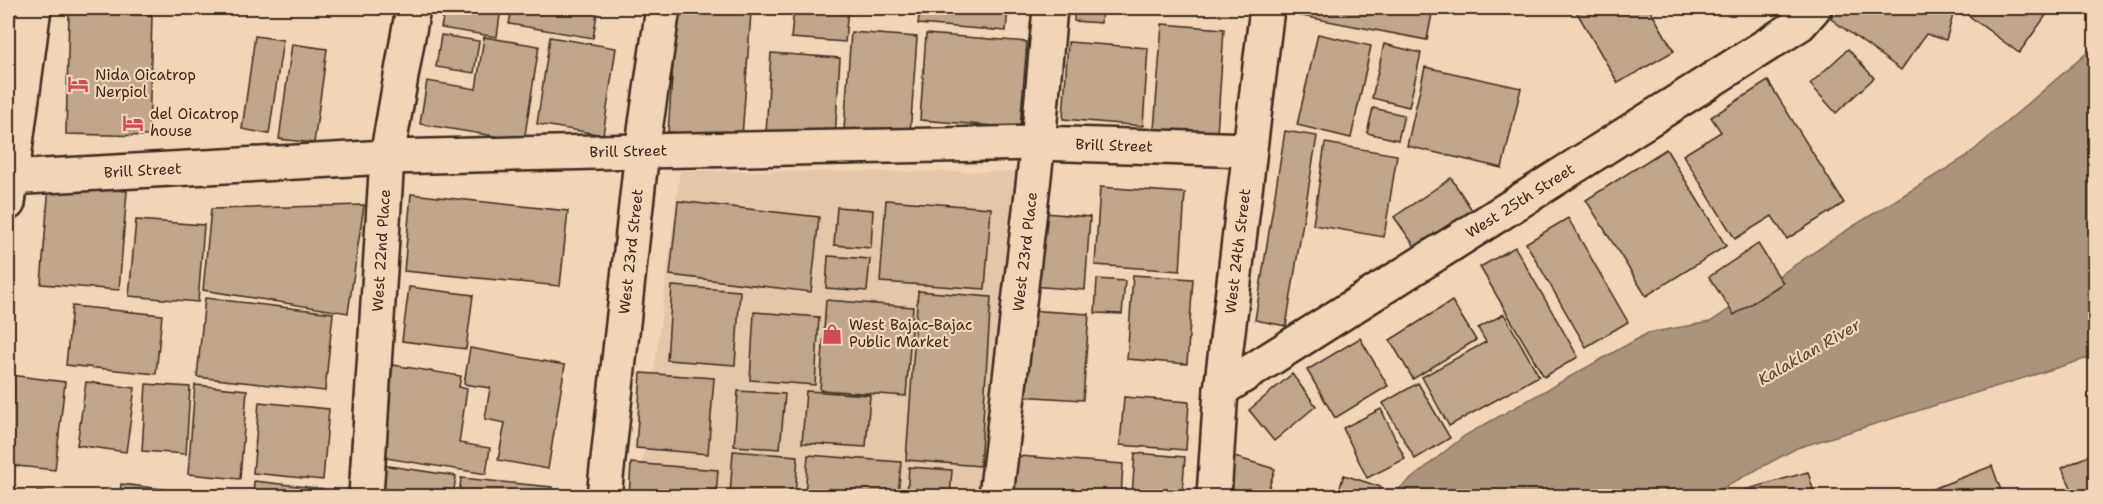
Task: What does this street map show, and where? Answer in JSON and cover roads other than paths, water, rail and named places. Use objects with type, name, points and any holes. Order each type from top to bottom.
[{"type":"street","points":[[8,186],[34,8]]},
{"type":"street","name":"West 22nd Place","points":[[366,496],[387,158],[413,8]]},
{"type":"street","name":"West 23rd Street","points":[[604,496],[642,151],[663,8]]},
{"type":"street","name":"West 23rd Place","points":[[996,496],[1038,143],[1050,8]]},
{"type":"street","name":"West 24th Street","points":[[1214,496],[1221,390],[1268,8]]},
{"type":"street","name":"West 25th Street","points":[[1221,390],[1800,24],[1814,8]]},
{"type":"street","name":"Brill Street","points":[[8,186],[387,158],[1038,143],[1249,150]]},
{"type":"water","name":"Kalaklan River","points":[[2095,46],[2095,356],[1797,448],[1708,496],[1390,496],[1464,436],[1648,333],[1710,322],[1844,232],[1967,156]]},
{"type":"place","name":"Nida Oicatrop Nerpiol","points":[[78,84]]},
{"type":"place","name":"del Oicatrop house","points":[[133,123]]},
{"type":"place","name":"West Bajac-Bajac Public Market","points":[[832,334]]}]
